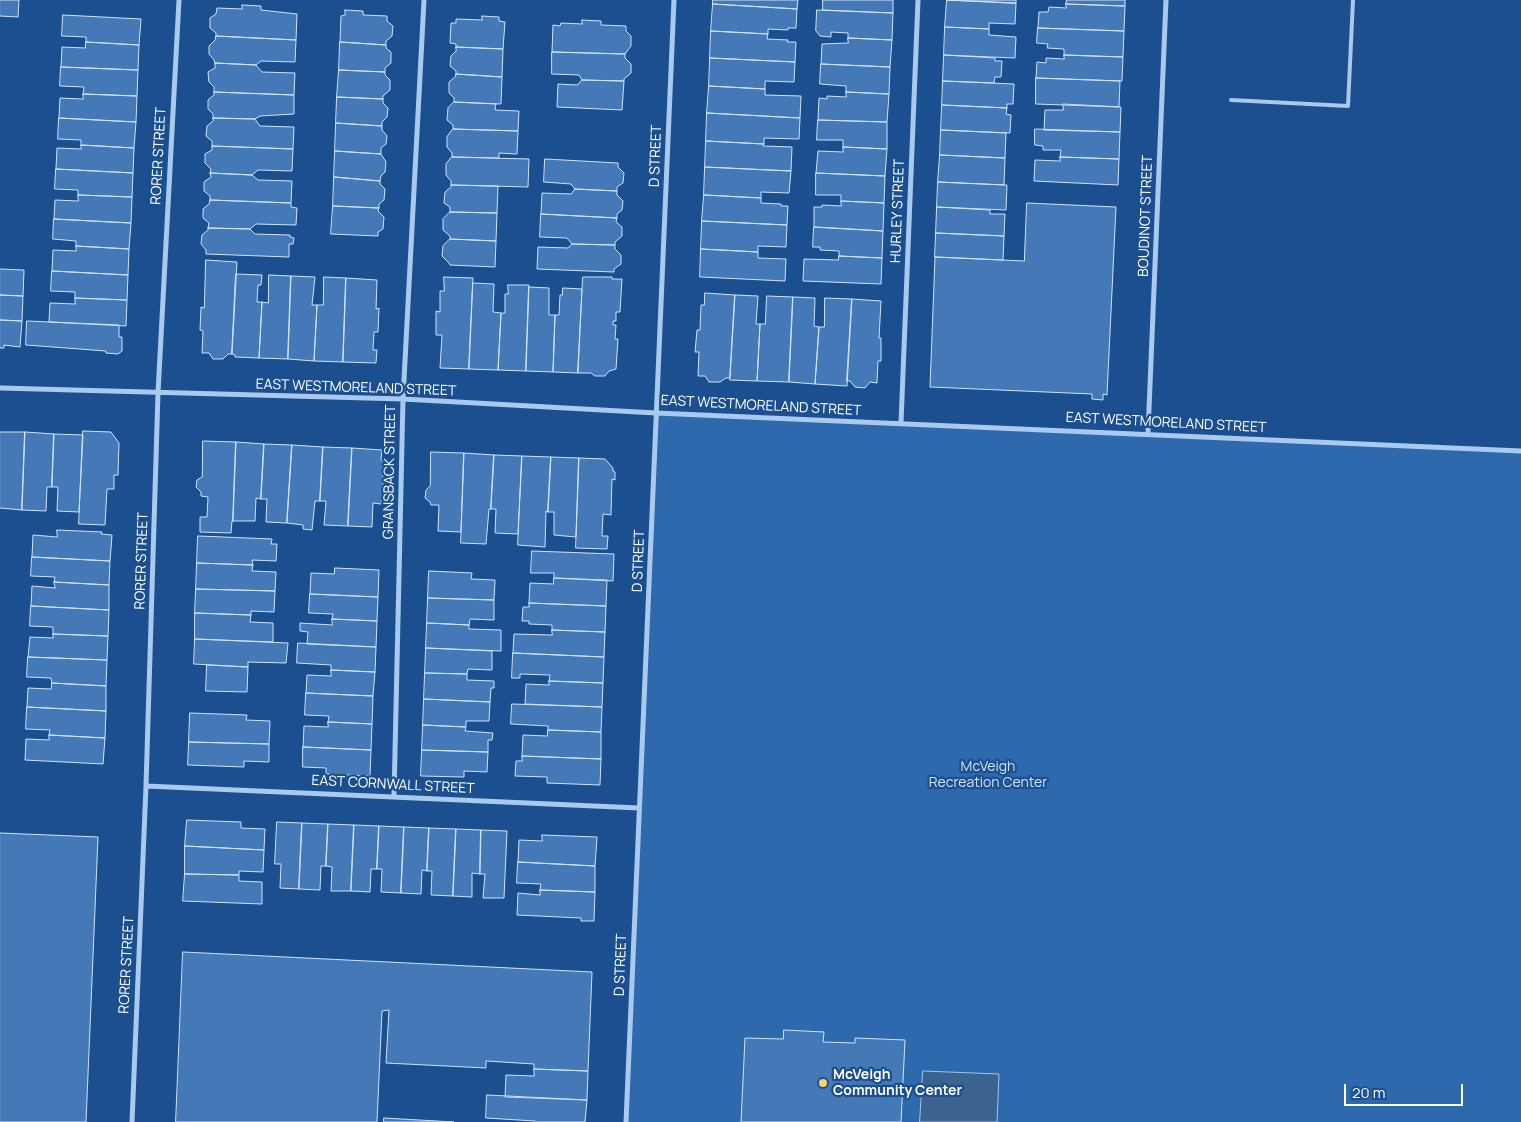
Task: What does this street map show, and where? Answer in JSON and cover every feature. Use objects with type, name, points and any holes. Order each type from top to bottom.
[{"type":"street","name":"RORER STREET","points":[[132,1122],[146,786],[158,393],[179,0]]},
{"type":"street","name":"GRANSBACK STREET","points":[[394,796],[403,399],[424,0]]},
{"type":"street","name":"D STREET","points":[[626,1122],[674,0]]},
{"type":"street","name":"HURLEY STREET","points":[[902,423],[918,0]]},
{"type":"street","name":"BOUDINOT STREET","points":[[1148,433],[1166,0]]},
{"type":"street","name":"EAST WESTMORELAND STREET","points":[[0,388],[403,399],[1521,450]]},
{"type":"street","name":"EAST CORNWALL STREET","points":[[146,786],[639,808]]},
{"type":"lane","points":[[1231,100],[1348,106],[1353,0]]},
{"type":"green space","name":"McVeigh Recreation Center","points":[[656,413],[1521,451],[1521,1122],[626,1122]]},
{"type":"shaded area","points":[[923,1071],[999,1074],[997,1122],[920,1122]]},
{"type":"building","points":[[0,0],[19,0],[18,17],[0,16]]},
{"type":"building","points":[[713,0],[798,0],[797,9],[713,4]]},
{"type":"building","points":[[823,0],[893,0],[893,13],[823,10]]},
{"type":"building","points":[[947,0],[1016,0],[1016,3]]},
{"type":"building","points":[[947,0],[1016,3],[1015,24],[989,23],[989,29],[945,27]]},
{"type":"building","points":[[1067,0],[1125,0],[1125,6],[1066,4]]},
{"type":"building","points":[[713,4],[797,9],[796,28],[788,28],[788,30],[768,29],[768,34],[711,31]]},
{"type":"building","points":[[1066,4],[1125,6],[1124,31],[1038,28],[1039,12],[1048,12],[1049,7],[1066,8]]},
{"type":"building","points":[[242,5],[261,6],[261,10],[297,14],[296,40],[216,36],[216,33],[210,28],[210,18],[216,14],[217,8],[242,9]]},
{"type":"building","points":[[345,10],[363,11],[363,15],[387,16],[387,21],[393,26],[392,36],[386,41],[386,45],[340,42],[341,16],[345,15]]},
{"type":"building","points":[[817,10],[893,13],[892,40],[848,38],[848,33],[831,32],[831,37],[820,36],[816,31]]},
{"type":"building","points":[[63,15],[141,19],[139,45],[86,42],[86,37],[62,36]]},
{"type":"building","points":[[482,16],[499,17],[499,21],[505,22],[503,49],[456,47],[456,44],[450,43],[451,23],[456,23],[456,19],[482,20]]},
{"type":"building","points":[[582,20],[601,21],[601,25],[626,26],[626,31],[631,36],[631,46],[625,54],[552,52],[553,25],[560,26],[561,23],[582,24]]},
{"type":"building","points":[[945,27],[989,29],[989,35],[1016,37],[1015,58],[944,55]]},
{"type":"building","points":[[1038,28],[1124,31],[1123,57],[1064,55],[1064,49],[1047,48],[1048,44],[1037,43]]},
{"type":"building","points":[[711,31],[768,34],[767,39],[796,42],[795,62],[710,58]]},
{"type":"building","points":[[216,36],[296,40],[295,62],[261,61],[256,65],[215,63],[209,54],[209,46]]},
{"type":"building","points":[[848,38],[892,40],[890,67],[821,64],[822,44],[848,43]]},
{"type":"building","points":[[86,42],[139,45],[138,70],[61,67],[62,47],[85,48]]},
{"type":"building","points":[[340,42],[386,45],[386,48],[391,52],[391,63],[385,68],[385,72],[339,70]]},
{"type":"building","points":[[456,47],[503,49],[502,77],[456,74],[456,71],[450,66],[451,56],[456,51]]},
{"type":"building","points":[[552,52],[625,54],[625,58],[631,64],[631,73],[624,81],[582,80],[579,75],[552,74]]},
{"type":"building","points":[[944,55],[995,58],[995,61],[1002,61],[1001,77],[995,77],[994,83],[943,81]]},
{"type":"building","points":[[1064,55],[1123,57],[1122,81],[1036,78],[1037,62],[1046,63],[1046,58],[1064,59]]},
{"type":"building","points":[[710,58],[795,62],[794,82],[765,81],[765,89],[709,86]]},
{"type":"building","points":[[215,63],[256,65],[262,72],[295,73],[294,95],[214,92],[214,87],[209,82],[208,72],[215,68]]},
{"type":"building","points":[[821,64],[890,67],[889,94],[846,92],[846,86],[820,84]]},
{"type":"building","points":[[61,67],[138,70],[137,96],[83,94],[84,87],[60,86]]},
{"type":"building","points":[[339,70],[385,72],[385,75],[390,80],[390,90],[383,96],[383,99],[337,97]]},
{"type":"building","points":[[456,74],[502,77],[501,104],[454,102],[454,98],[449,93],[449,82]]},
{"type":"building","points":[[1036,78],[1120,81],[1119,107],[1036,104]]},
{"type":"building","points":[[582,80],[624,81],[622,110],[557,107],[558,84],[577,85]]},
{"type":"building","points":[[943,81],[1014,84],[1013,104],[1007,104],[1007,108],[942,105]]},
{"type":"building","points":[[709,86],[765,89],[765,95],[801,96],[800,118],[707,113]]},
{"type":"building","points":[[214,92],[294,95],[294,114],[260,116],[255,119],[213,118],[213,114],[208,109],[208,100],[214,95]]},
{"type":"building","points":[[846,92],[889,94],[887,122],[818,120],[819,98],[827,99],[827,96],[846,97]]},
{"type":"building","points":[[83,94],[137,96],[136,122],[59,118],[60,98],[83,99]]},
{"type":"building","points":[[337,97],[383,99],[383,103],[388,108],[387,117],[382,122],[382,126],[336,123]]},
{"type":"building","points":[[454,102],[496,104],[495,110],[519,111],[518,131],[453,129],[453,125],[447,120],[448,108]]},
{"type":"building","points":[[1063,104],[1121,107],[1120,132],[1044,130],[1045,110],[1063,110]]},
{"type":"building","points":[[942,105],[1007,108],[1006,114],[1011,115],[1010,133],[941,130]]},
{"type":"building","points":[[707,113],[800,118],[799,139],[764,138],[764,144],[706,141]]},
{"type":"building","points":[[59,118],[136,122],[134,148],[81,145],[81,140],[58,139]]},
{"type":"building","points":[[213,118],[255,119],[260,126],[294,127],[293,149],[212,146],[212,141],[206,136],[207,126],[213,121]]},
{"type":"building","points":[[818,120],[887,122],[887,149],[843,147],[843,140],[817,140]]},
{"type":"building","points":[[336,123],[382,126],[382,130],[387,136],[386,144],[381,148],[381,154],[335,151]]},
{"type":"building","points":[[453,129],[518,131],[517,154],[499,153],[499,158],[452,157],[452,153],[447,147],[447,137]]},
{"type":"building","points":[[1035,129],[1120,132],[1119,159],[1060,157],[1061,150],[1043,150],[1043,146],[1035,145]]},
{"type":"building","points":[[941,130],[1006,133],[1005,158],[940,155]]},
{"type":"building","points":[[706,141],[792,147],[791,171],[705,167]]},
{"type":"building","points":[[81,145],[134,148],[133,173],[56,169],[57,148],[81,149]]},
{"type":"building","points":[[212,146],[293,149],[292,171],[258,170],[252,175],[210,173],[211,169],[205,163],[205,154],[212,150]]},
{"type":"building","points":[[843,147],[887,149],[885,176],[816,173],[818,151],[843,152]]},
{"type":"building","points":[[335,151],[381,154],[386,162],[385,172],[381,176],[380,181],[334,177]]},
{"type":"building","points":[[940,155],[1005,158],[1004,185],[938,182]]},
{"type":"building","points":[[452,157],[529,159],[528,187],[451,185],[451,181],[446,175],[446,164]]},
{"type":"building","points":[[1060,157],[1119,159],[1118,185],[1034,181],[1035,160],[1060,161]]},
{"type":"building","points":[[545,159],[618,163],[618,167],[624,173],[623,183],[617,187],[617,191],[575,189],[571,184],[544,182]]},
{"type":"building","points":[[705,167],[791,171],[789,193],[761,192],[761,198],[704,195]]},
{"type":"building","points":[[56,169],[133,173],[132,197],[78,195],[78,190],[55,189]]},
{"type":"building","points":[[210,173],[252,175],[258,180],[292,181],[291,203],[210,200],[210,196],[204,191],[204,182],[211,177]]},
{"type":"building","points":[[816,173],[885,176],[884,203],[841,201],[841,195],[816,195]]},
{"type":"building","points":[[334,177],[380,181],[380,184],[385,189],[384,200],[379,204],[379,208],[333,206]]},
{"type":"building","points":[[938,182],[1007,185],[1006,210],[937,207]]},
{"type":"building","points":[[451,185],[498,186],[497,213],[450,212],[450,207],[444,203],[445,192]]},
{"type":"building","points":[[575,189],[617,191],[617,195],[623,201],[622,210],[617,214],[617,218],[541,214],[542,193],[571,194]]},
{"type":"building","points":[[78,195],[132,197],[131,223],[54,219],[55,200],[78,201]]},
{"type":"building","points":[[704,195],[761,198],[761,203],[788,206],[787,225],[702,221]]},
{"type":"building","points":[[210,200],[291,203],[291,207],[297,208],[296,225],[256,224],[250,229],[208,228],[209,223],[203,218],[203,209],[209,204]]},
{"type":"building","points":[[841,201],[884,203],[883,231],[814,227],[814,207],[822,207],[822,205],[841,206]]},
{"type":"building","points":[[1027,203],[1116,207],[1107,395],[1103,394],[1103,400],[1092,399],[1092,394],[930,387],[935,257],[1024,261]]},
{"type":"building","points":[[333,206],[379,208],[378,211],[384,217],[383,229],[378,232],[378,236],[331,234]]},
{"type":"building","points":[[937,207],[990,210],[990,214],[1005,214],[1004,236],[936,233]]},
{"type":"building","points":[[450,212],[497,213],[496,241],[450,239],[450,236],[443,230],[443,219]]},
{"type":"building","points":[[541,214],[617,218],[616,222],[622,227],[622,236],[615,242],[615,245],[572,244],[567,238],[540,237]]},
{"type":"building","points":[[54,219],[131,223],[129,249],[76,246],[76,241],[53,239]]},
{"type":"building","points":[[702,221],[787,225],[786,247],[758,246],[758,252],[701,249]]},
{"type":"building","points":[[814,227],[883,231],[882,258],[839,256],[839,251],[820,250],[820,247],[813,247]]},
{"type":"building","points":[[208,228],[250,229],[255,234],[290,235],[290,237],[294,238],[293,244],[289,244],[289,257],[206,254],[206,250],[201,244],[202,235]]},
{"type":"building","points":[[936,233],[1004,236],[1003,260],[935,257]]},
{"type":"building","points":[[450,239],[496,241],[495,267],[450,265],[442,256],[443,246]]},
{"type":"building","points":[[572,244],[615,245],[615,249],[621,255],[621,264],[614,269],[614,272],[537,269],[538,247],[568,248]]},
{"type":"building","points":[[76,246],[129,249],[128,275],[52,271],[53,250],[76,251]]},
{"type":"building","points":[[701,249],[758,252],[758,258],[786,259],[785,281],[700,277]]},
{"type":"building","points":[[839,256],[882,258],[881,284],[803,281],[804,259],[838,260]]},
{"type":"building","points":[[206,260],[237,262],[232,354],[228,354],[223,359],[213,359],[209,353],[202,353],[203,331],[200,330],[201,307],[204,308]]},
{"type":"building","points":[[0,269],[24,270],[23,296],[0,295]]},
{"type":"building","points":[[52,271],[128,275],[127,300],[75,298],[75,292],[51,291]]},
{"type":"building","points":[[236,274],[262,275],[261,285],[258,285],[257,302],[262,302],[259,358],[235,357],[232,354]]},
{"type":"building","points":[[269,275],[291,276],[288,359],[259,358],[262,302],[268,303]]},
{"type":"building","points":[[291,276],[315,277],[312,305],[317,305],[314,361],[288,359]]},
{"type":"building","points":[[324,277],[346,278],[343,362],[314,361],[317,305],[323,305]]},
{"type":"building","points":[[444,277],[473,278],[469,369],[440,368],[442,335],[436,335],[436,311],[440,312],[440,291],[444,291]]},
{"type":"building","points":[[583,277],[622,279],[620,312],[616,312],[616,321],[613,321],[613,325],[616,325],[615,339],[618,339],[616,369],[609,371],[605,376],[578,373]]},
{"type":"building","points":[[346,278],[377,280],[376,309],[379,308],[378,332],[374,332],[373,350],[377,350],[376,363],[343,362]]},
{"type":"building","points":[[473,283],[494,284],[493,312],[501,313],[498,370],[469,369]]},
{"type":"building","points":[[508,285],[529,285],[526,371],[498,370],[501,313],[505,313],[505,294],[508,294]]},
{"type":"building","points":[[529,287],[549,288],[549,315],[555,315],[553,372],[526,371]]},
{"type":"building","points":[[563,288],[582,289],[578,373],[553,372],[555,315],[559,315],[560,295],[562,295]]},
{"type":"building","points":[[705,293],[735,295],[730,378],[720,382],[709,382],[705,376],[698,376],[699,352],[695,352],[697,330],[700,330],[701,305],[704,305]]},
{"type":"building","points":[[0,295],[23,296],[22,321],[0,320]]},
{"type":"building","points":[[735,295],[758,296],[756,324],[760,324],[757,381],[730,380]]},
{"type":"building","points":[[767,296],[793,297],[789,382],[757,381],[760,324],[765,324]]},
{"type":"building","points":[[793,297],[815,298],[814,326],[819,327],[815,384],[789,382]]},
{"type":"building","points":[[75,298],[127,300],[126,326],[49,322],[50,303],[75,304]]},
{"type":"building","points":[[825,298],[852,299],[847,386],[815,384],[819,327],[824,327]]},
{"type":"building","points":[[852,299],[881,301],[879,338],[881,338],[881,361],[878,361],[877,383],[870,382],[865,388],[855,387],[850,381],[847,381]]},
{"type":"building","points":[[0,320],[22,321],[20,347],[4,345],[4,348],[0,348]]},
{"type":"building","points":[[27,321],[119,325],[119,337],[122,337],[122,351],[118,354],[106,353],[106,351],[26,345]]},
{"type":"building","points":[[83,431],[111,432],[119,443],[118,475],[114,475],[114,489],[107,489],[105,525],[79,524]]},
{"type":"building","points":[[0,432],[25,432],[22,510],[0,508]]},
{"type":"building","points":[[25,432],[54,434],[52,487],[47,487],[46,511],[22,510]]},
{"type":"building","points":[[54,434],[83,435],[79,512],[57,511],[58,487],[52,487]]},
{"type":"building","points":[[203,441],[236,442],[231,533],[200,532],[200,517],[207,517],[208,497],[201,496],[201,492],[196,487],[197,480],[202,477]]},
{"type":"building","points":[[236,442],[264,444],[261,499],[256,498],[255,521],[233,521]]},
{"type":"building","points":[[264,444],[292,445],[287,523],[266,522],[267,499],[261,499]]},
{"type":"building","points":[[292,445],[323,447],[320,501],[315,501],[312,530],[303,529],[303,525],[287,523]]},
{"type":"building","points":[[323,447],[352,448],[348,526],[324,525],[326,501],[320,501]]},
{"type":"building","points":[[352,448],[382,450],[383,484],[386,487],[386,497],[382,500],[381,504],[373,503],[372,527],[348,526]]},
{"type":"building","points":[[431,452],[464,453],[461,532],[438,531],[439,505],[431,505],[425,498],[426,490],[430,486]]},
{"type":"building","points":[[464,453],[494,455],[491,509],[489,509],[486,544],[461,543]]},
{"type":"building","points":[[494,455],[522,456],[518,534],[495,533],[496,509],[491,509]]},
{"type":"building","points":[[522,456],[551,457],[545,547],[518,545]]},
{"type":"building","points":[[551,457],[579,458],[576,537],[554,535],[554,512],[548,512]]},
{"type":"building","points":[[579,458],[605,459],[615,472],[615,480],[612,479],[611,515],[603,514],[602,536],[608,536],[607,549],[576,548]]},
{"type":"building","points":[[57,530],[102,532],[101,534],[112,535],[110,561],[32,557],[33,535],[57,537]]},
{"type":"building","points":[[198,536],[272,539],[271,544],[277,544],[276,561],[252,560],[253,565],[197,563]]},
{"type":"building","points":[[532,551],[614,554],[613,581],[554,578],[554,573],[531,573]]},
{"type":"building","points":[[32,557],[110,561],[109,585],[54,582],[55,577],[31,576]]},
{"type":"building","points":[[197,563],[253,565],[252,571],[276,572],[275,591],[196,589]]},
{"type":"building","points":[[335,568],[379,570],[378,597],[310,594],[311,573],[334,574]]},
{"type":"building","points":[[429,571],[472,573],[471,579],[495,580],[494,600],[428,598]]},
{"type":"building","points":[[554,578],[607,580],[606,606],[529,603],[530,583],[553,584]]},
{"type":"building","points":[[54,582],[109,585],[109,610],[31,606],[32,586],[55,588]]},
{"type":"building","points":[[196,589],[275,591],[274,612],[251,611],[251,615],[195,613]]},
{"type":"building","points":[[310,594],[378,597],[377,621],[332,619],[333,614],[309,613]]},
{"type":"building","points":[[428,598],[494,600],[494,620],[470,619],[469,625],[427,623]]},
{"type":"building","points":[[529,603],[606,606],[605,632],[552,630],[552,625],[529,624],[529,621],[522,621],[523,607],[529,607]]},
{"type":"building","points":[[31,606],[109,610],[108,636],[53,634],[53,627],[30,626]]},
{"type":"building","points":[[195,613],[251,615],[250,622],[273,623],[273,642],[195,639]]},
{"type":"building","points":[[332,619],[377,621],[376,647],[307,644],[308,632],[300,631],[300,623],[332,625]]},
{"type":"building","points":[[427,623],[469,625],[469,629],[501,630],[501,651],[426,648]]},
{"type":"building","points":[[552,630],[605,632],[604,657],[513,653],[514,634],[552,635]]},
{"type":"building","points":[[53,634],[108,636],[107,660],[28,657],[30,637],[53,638]]},
{"type":"building","points":[[195,639],[288,643],[286,663],[248,662],[248,667],[194,664]]},
{"type":"building","points":[[298,643],[376,647],[375,672],[331,670],[331,665],[297,663]]},
{"type":"building","points":[[426,648],[492,651],[492,670],[468,669],[467,674],[425,673]]},
{"type":"building","points":[[513,653],[604,657],[603,683],[549,681],[550,675],[520,674],[520,678],[512,678]]},
{"type":"building","points":[[28,657],[107,660],[106,686],[52,683],[51,678],[27,677]]},
{"type":"building","points":[[207,665],[248,667],[247,692],[206,691]]},
{"type":"building","points":[[331,670],[375,672],[373,696],[306,693],[307,675],[331,676]]},
{"type":"building","points":[[425,673],[467,674],[467,680],[494,681],[494,688],[491,688],[490,702],[424,699]]},
{"type":"building","points":[[549,681],[603,683],[602,707],[525,704],[526,684],[549,685]]},
{"type":"building","points":[[52,683],[106,686],[106,711],[27,707],[28,688],[51,689]]},
{"type":"building","points":[[306,693],[373,696],[372,724],[328,722],[329,716],[305,715]]},
{"type":"building","points":[[424,699],[490,702],[489,721],[466,721],[466,727],[423,725]]},
{"type":"building","points":[[512,704],[602,707],[601,732],[548,730],[548,726],[511,724]]},
{"type":"building","points":[[27,707],[106,711],[105,738],[49,735],[50,730],[26,729]]},
{"type":"building","points":[[190,713],[247,715],[246,720],[270,721],[269,744],[189,742]]},
{"type":"building","points":[[328,722],[372,724],[371,750],[303,747],[304,726],[328,727]]},
{"type":"building","points":[[423,725],[466,727],[465,731],[493,733],[492,740],[488,740],[488,752],[422,750]]},
{"type":"building","points":[[548,730],[601,732],[601,759],[522,756],[523,735],[547,736]]},
{"type":"building","points":[[49,735],[105,738],[103,764],[25,760],[26,739],[49,740]]},
{"type":"building","points":[[189,742],[269,744],[269,762],[244,761],[244,767],[188,765]]},
{"type":"building","points":[[303,747],[371,750],[370,776],[326,774],[326,768],[303,767]]},
{"type":"building","points":[[422,750],[488,752],[487,772],[464,771],[464,777],[421,776]]},
{"type":"building","points":[[522,756],[601,759],[600,785],[547,783],[547,777],[515,776],[516,761],[522,761]]},
{"type":"building","points":[[187,820],[241,822],[241,828],[265,829],[264,850],[185,846]]},
{"type":"building","points":[[277,822],[302,823],[299,889],[280,888],[281,864],[275,864]]},
{"type":"building","points":[[302,823],[328,824],[326,866],[321,866],[320,890],[299,889]]},
{"type":"building","points":[[328,824],[354,825],[351,891],[331,891],[332,867],[326,866]]},
{"type":"building","points":[[354,825],[379,826],[377,869],[371,869],[370,892],[351,891]]},
{"type":"building","points":[[379,826],[404,827],[401,893],[381,892],[382,869],[377,869]]},
{"type":"building","points":[[404,827],[429,828],[427,871],[422,870],[421,894],[401,893]]},
{"type":"building","points":[[429,828],[456,829],[453,896],[431,895],[432,871],[427,871]]},
{"type":"building","points":[[456,829],[481,830],[480,874],[472,873],[472,897],[453,896]]},
{"type":"building","points":[[481,830],[507,831],[504,898],[483,898],[485,874],[480,874]]},
{"type":"building","points":[[0,833],[98,837],[86,1122],[0,1122]]},
{"type":"building","points":[[542,835],[597,837],[595,866],[518,862],[519,840],[542,841]]},
{"type":"building","points":[[185,846],[264,850],[263,872],[239,871],[239,875],[185,874]]},
{"type":"building","points":[[518,862],[595,866],[595,892],[540,890],[541,884],[517,883]]},
{"type":"building","points":[[185,874],[239,875],[239,881],[262,882],[262,904],[183,901]]},
{"type":"building","points":[[540,890],[595,892],[594,921],[581,921],[581,918],[517,915],[518,893],[540,895]]},
{"type":"building","points":[[183,952],[592,972],[588,1071],[534,1069],[534,1064],[486,1061],[486,1068],[386,1063],[389,1010],[382,1011],[377,1122],[176,1122]]},
{"type":"building","name":"McVeigh Community Center","points":[[784,1030],[824,1032],[823,1042],[855,1043],[855,1038],[905,1040],[901,1122],[741,1122],[745,1038],[783,1039]]},
{"type":"building","points":[[534,1069],[588,1071],[587,1100],[505,1097],[506,1075],[534,1076]]},
{"type":"building","points":[[487,1095],[587,1100],[585,1122],[535,1122],[486,1118]]},
{"type":"building","points":[[384,1118],[454,1122],[384,1122]]},
{"type":"place","name":"McVeigh Community Center","points":[[823,1083]]}]
